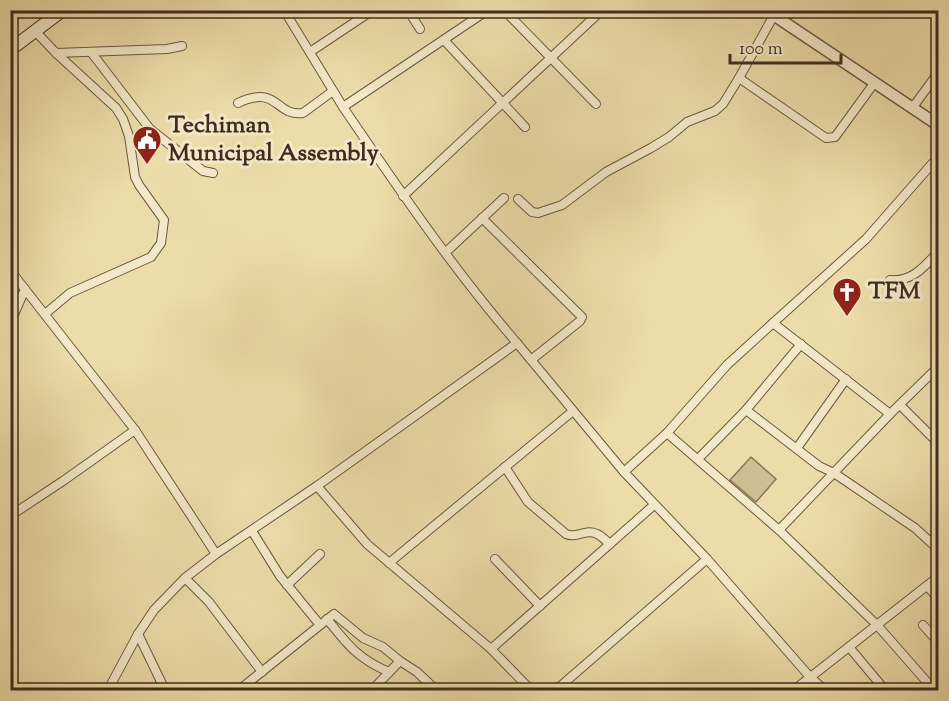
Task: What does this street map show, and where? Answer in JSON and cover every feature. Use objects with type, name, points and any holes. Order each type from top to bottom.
[{"type":"main road","points":[[10,50],[63,10]]},
{"type":"street","points":[[284,10],[343,107],[403,196],[488,309],[624,472],[707,560],[810,677],[825,690]]},
{"type":"street","points":[[310,52],[373,10]]},
{"type":"street","points":[[408,10],[420,29]]},
{"type":"street","points":[[504,10],[596,104]]},
{"type":"street","points":[[403,196],[602,10]]},
{"type":"street","points":[[343,107],[487,11]]},
{"type":"street","points":[[518,199],[532,212],[538,213],[562,206],[606,172],[669,137],[687,122],[715,111],[723,104],[739,78],[770,13],[939,124]]},
{"type":"street","points":[[36,32],[116,108],[129,136],[135,177],[164,220],[161,243],[152,257],[70,293],[45,314]]},
{"type":"street","points":[[444,40],[525,127]]},
{"type":"street","points":[[56,53],[167,49],[182,46]]},
{"type":"street","points":[[91,52],[150,129],[203,171],[213,173]]},
{"type":"street","points":[[913,107],[939,73]]},
{"type":"street","points":[[739,78],[830,139],[835,137],[875,82]]},
{"type":"street","points":[[238,103],[252,96],[261,96],[270,98],[292,113],[298,113],[303,112],[333,91]]},
{"type":"street","points":[[624,472],[667,433],[727,365],[866,239],[939,157]]},
{"type":"street","points":[[446,252],[504,198]]},
{"type":"street","points":[[482,218],[582,317],[531,360]]},
{"type":"street","points":[[890,280],[901,281],[909,278],[939,252]]},
{"type":"street","points":[[10,270],[135,430],[216,554]]},
{"type":"street","points":[[10,324],[25,289]]},
{"type":"street","points":[[773,322],[890,414]]},
{"type":"street","points":[[108,690],[138,634],[154,610],[185,578],[517,343]]},
{"type":"street","points":[[698,459],[746,410],[801,344]]},
{"type":"street","points":[[779,530],[890,414],[939,368]]},
{"type":"street","points":[[797,448],[846,380]]},
{"type":"street","points":[[900,405],[939,444]]},
{"type":"street","points":[[746,410],[819,466],[834,472],[915,528],[939,549]]},
{"type":"street","points":[[388,563],[573,411]]},
{"type":"street","points":[[10,516],[135,430]]},
{"type":"street","points":[[667,433],[779,530],[877,625],[934,690]]},
{"type":"street","points":[[505,467],[528,502],[566,534],[573,536],[585,532],[596,533],[610,544]]},
{"type":"street","points":[[317,486],[360,536],[388,563],[491,649],[531,690]]},
{"type":"street","points":[[491,649],[654,505]]},
{"type":"street","points":[[252,531],[287,585],[352,650],[374,666],[389,672]]},
{"type":"street","points":[[287,585],[320,554]]},
{"type":"street","points":[[495,559],[540,606]]},
{"type":"street","points":[[556,690],[707,560]]},
{"type":"street","points":[[794,690],[939,577]]},
{"type":"street","points":[[185,578],[209,602],[262,672]]},
{"type":"street","points":[[927,586],[939,598]]},
{"type":"street","points":[[239,690],[334,614],[363,638],[383,647],[417,672],[436,690]]},
{"type":"street","points":[[923,625],[939,642]]},
{"type":"street","points":[[138,634],[165,690]]},
{"type":"street","points":[[849,647],[885,690]]},
{"type":"street","points":[[372,690],[400,661]]},
{"type":"shaded area","points":[[751,457],[776,479],[756,502],[730,480]]},
{"type":"place","name":"Techiman Municipal Assembly","points":[[147,166]]},
{"type":"place","name":"TFM","points":[[847,318]]}]
